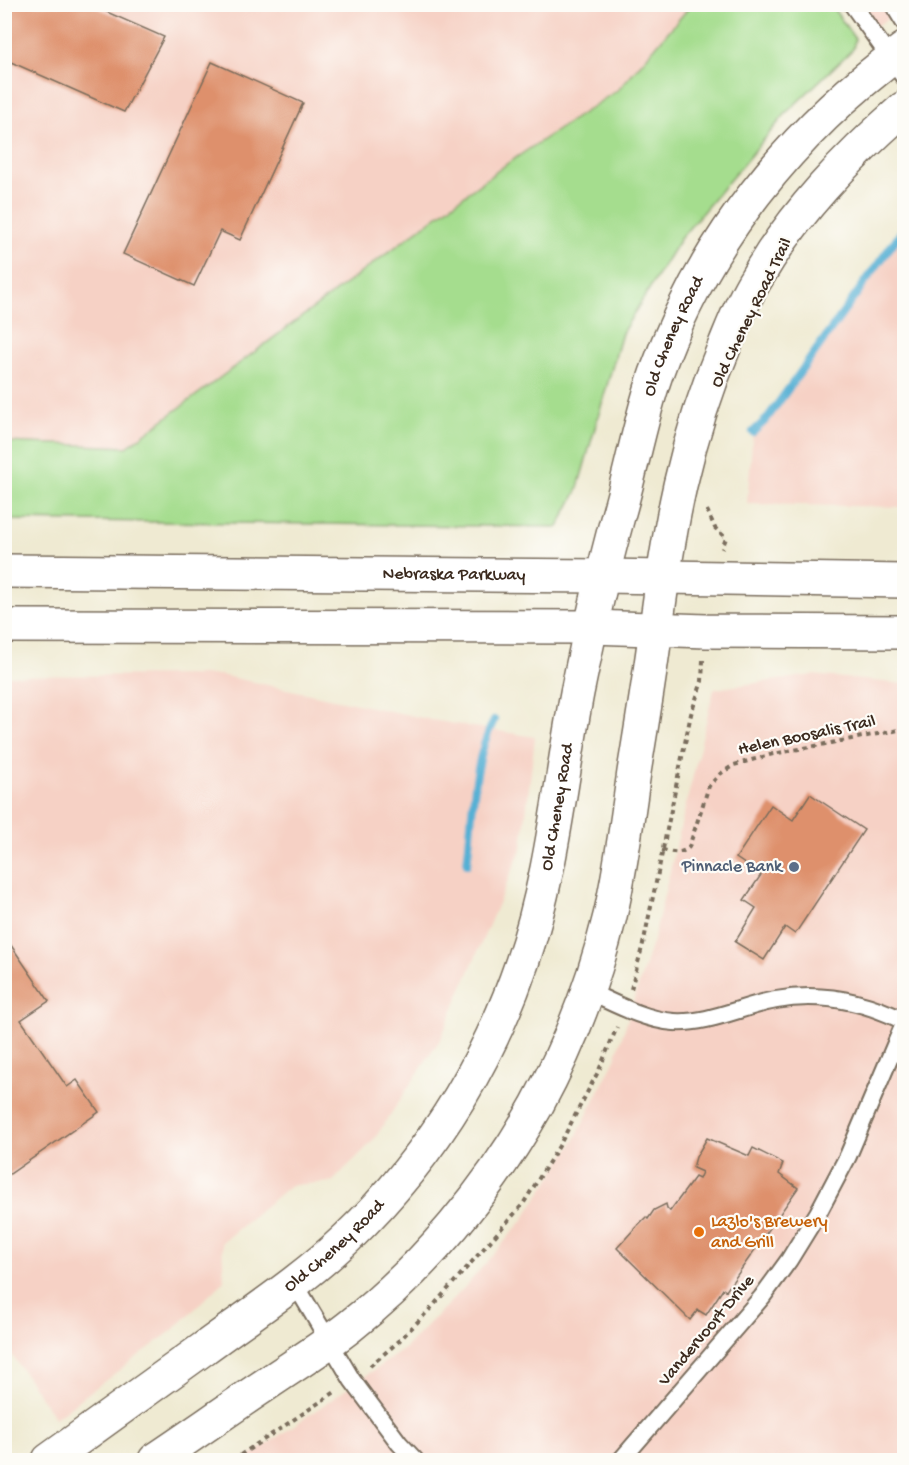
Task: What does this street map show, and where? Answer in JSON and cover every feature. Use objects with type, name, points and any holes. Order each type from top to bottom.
[{"type":"main road","name":"Old Cheney Road","points":[[49,1461],[294,1282],[347,1238],[410,1169],[460,1096],[492,1036],[523,962],[539,904],[577,694],[637,434],[650,392],[679,319],[708,264],[739,215],[775,167],[836,103],[900,62]]},
{"type":"main road","points":[[155,1461],[328,1342],[365,1314],[400,1282],[444,1235],[482,1188],[516,1140],[537,1104],[556,1068],[588,992],[610,915],[675,503],[696,420],[718,361],[754,281],[789,228],[817,193],[861,147],[904,108]]},
{"type":"main road","name":"Nebraska Parkway","points":[[4,571],[904,581]]},
{"type":"main road","points":[[4,626],[592,627],[705,631],[904,632]]},
{"type":"lane","points":[[852,4],[900,62]]},
{"type":"lane","points":[[892,4],[904,22]]},
{"type":"lane","points":[[588,992],[626,1008],[672,1022],[692,1022],[776,1000],[816,997],[848,999],[880,1008],[904,1022]]},
{"type":"lane","name":"Vandervoort Drive","points":[[621,1461],[762,1297],[789,1260],[818,1213],[848,1156],[904,1022]]},
{"type":"lane","points":[[294,1282],[352,1380],[399,1443],[416,1461]]},
{"type":"path","points":[[706,506],[715,528],[726,538],[713,578]]},
{"type":"path","name":"Helen Boosalis Trail","points":[[705,631],[702,681],[691,714],[662,850],[678,853],[689,847],[709,786],[720,774],[734,765],[773,754],[904,729]]},
{"type":"shaded area","points":[[5,5],[745,5],[141,451],[5,492]]},
{"type":"shaded area","points":[[852,5],[904,5],[904,8],[870,30]]},
{"type":"shaded area","points":[[904,228],[904,507],[747,504],[753,432],[766,420]]},
{"type":"shaded area","points":[[220,675],[432,720],[535,737],[522,847],[441,1038],[373,1141],[332,1182],[291,1185],[222,1242],[224,1281],[173,1330],[55,1418],[5,1345],[4,676]]},
{"type":"shaded area","points":[[813,675],[904,684],[904,1460],[244,1460],[403,1350],[465,1287],[523,1220],[574,1141],[615,1059],[654,937],[714,689]]},
{"type":"green space","points":[[692,4],[831,5],[855,39],[853,49],[788,111],[680,239],[622,333],[577,491],[558,527],[5,520],[5,442],[127,447],[508,163],[619,89]]},
{"type":"building","points":[[4,5],[91,5],[164,37],[124,112],[4,59]]},
{"type":"building","points":[[212,62],[303,103],[240,240],[220,231],[194,286],[123,254]]},
{"type":"building","name":"Pinnacle Bank","points":[[810,794],[864,830],[795,934],[785,927],[764,960],[735,942],[756,908],[744,900],[761,875],[736,858],[771,805],[793,820]]},
{"type":"building","points":[[8,941],[49,1001],[21,1020],[67,1087],[77,1080],[99,1112],[4,1178],[4,944]]},
{"type":"building","name":"Lazlo's Brewery and Grill","points":[[707,1138],[749,1156],[753,1148],[783,1163],[779,1174],[798,1188],[726,1291],[723,1289],[706,1315],[698,1310],[690,1320],[617,1248],[646,1217],[648,1219],[654,1210],[666,1204],[670,1211],[695,1177],[699,1179],[702,1172],[693,1168],[696,1157]]},
{"type":"waterway","points":[[753,432],[766,420],[904,228]]},
{"type":"waterway","points":[[467,864],[477,771],[481,753],[494,720]]},
{"type":"place","name":"Pinnacle Bank","points":[[794,867]]},
{"type":"place","name":"Lazlo's Brewery and Grill","points":[[699,1232]]}]
